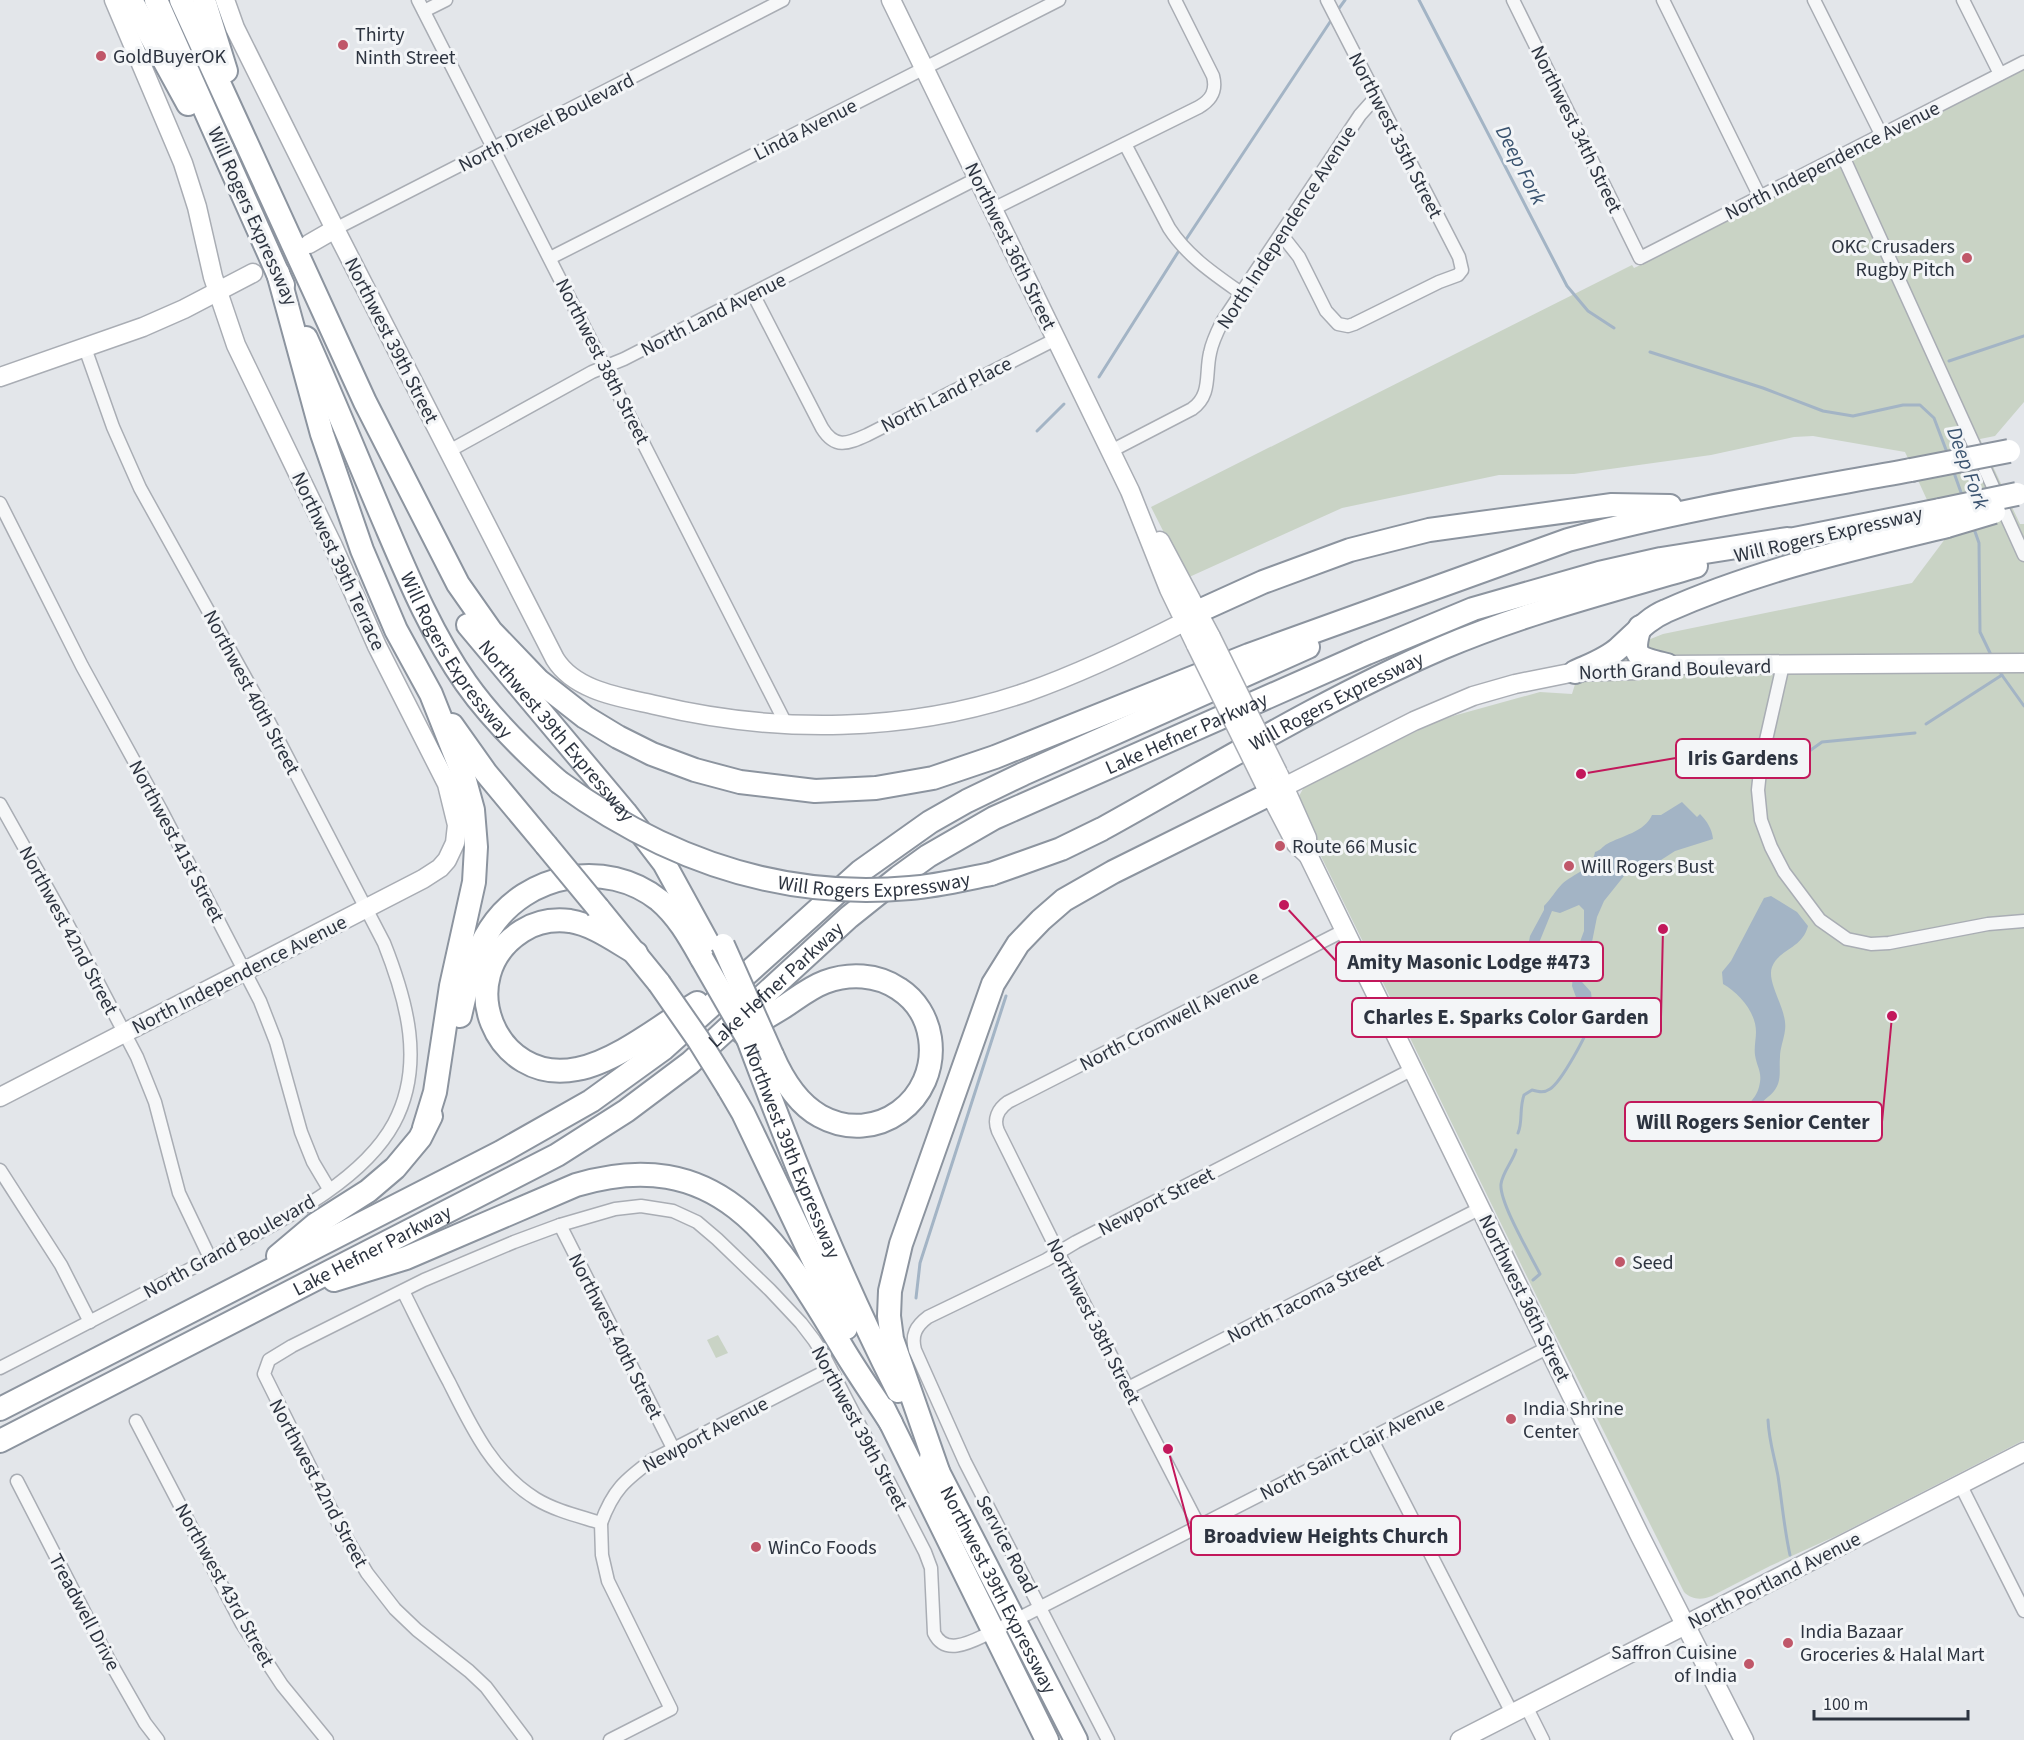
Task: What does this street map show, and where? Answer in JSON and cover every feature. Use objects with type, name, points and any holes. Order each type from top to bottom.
[{"type":"highway","points":[[131,0],[183,93],[206,143],[266,286],[378,590],[396,630],[431,694],[466,784],[474,818],[476,854],[474,882],[452,986],[435,1092],[424,1128]]},
{"type":"highway","name":"Will Rogers Expressway","points":[[156,0],[278,273],[397,551],[434,632],[467,684],[489,712],[532,758],[559,782],[594,807],[660,843],[698,860],[745,874],[795,884],[860,890],[911,888],[991,874],[1061,849],[1102,829],[1362,685],[1444,647],[1534,613],[1787,539],[1943,518],[2021,499]]},
{"type":"highway","name":"Will Rogers Expressway","points":[[181,0],[365,402],[458,584],[491,631],[529,671],[562,700],[618,737],[652,754],[695,770],[740,782],[815,791],[844,791],[933,778],[995,757],[1249,655],[1568,540],[1705,507],[2017,450]]},
{"type":"highway","points":[[204,0],[249,147]]},
{"type":"highway","points":[[278,273],[322,434]]},
{"type":"highway","name":"Northwest 39th Expressway","points":[[365,402],[417,533],[450,599],[493,656],[625,812],[664,863],[689,906],[712,951],[748,1040],[766,1061],[842,1274],[880,1358],[1076,1740]]},
{"type":"highway","points":[[1192,616],[1263,582],[1340,554],[1429,530],[1612,505],[1705,507]]},
{"type":"highway","points":[[1575,672],[1612,653],[1640,627],[1664,611],[1772,573],[1856,548],[1943,518]]},
{"type":"highway","name":"Lake Hefner Parkway","points":[[0,1441],[557,1155],[603,1127],[690,1063],[849,917],[899,877],[956,839],[1036,799],[1473,609],[1609,570],[1661,559],[1787,539]]},
{"type":"highway","name":"Lake Hefner Parkway","points":[[0,1409],[509,1148],[591,1101],[663,1049],[861,871],[908,836],[966,801],[1256,672],[1423,592]]},
{"type":"highway","points":[[1640,627],[1635,644],[1638,653],[1645,659],[1667,666]]},
{"type":"highway","name":"Northwest 39th Expressway","points":[[431,694],[474,756],[659,983],[699,1039],[729,1089],[748,1124],[992,1632],[1047,1740]]},
{"type":"highway","points":[[938,1471],[892,1339],[889,1316],[890,1291],[901,1244],[993,984],[1009,957],[1024,938],[1064,900],[1274,784]]},
{"type":"highway","points":[[246,1283],[316,1224],[384,1178],[407,1154],[439,1100],[477,955],[494,923],[509,906],[530,890],[549,881],[583,875],[607,877],[627,882],[653,896],[712,951],[766,1061],[810,1109],[832,1122],[854,1126],[885,1120],[898,1113],[920,1092],[930,1063],[931,1048],[924,1018],[917,1005],[906,994],[880,979],[849,976],[810,989],[690,1063]]},
{"type":"highway","points":[[636,953],[587,926],[570,921],[549,921],[527,928],[505,945],[492,965],[486,996],[487,1011],[492,1025],[508,1049],[527,1063],[551,1070],[578,1069],[616,1054],[753,967]]},
{"type":"highway","points":[[712,951],[748,1040]]},
{"type":"highway","points":[[276,1299],[406,1258],[576,1185],[611,1175],[666,1176],[687,1181],[719,1196],[747,1216],[764,1233],[814,1300],[840,1345],[891,1423]]},
{"type":"main road","points":[[114,0],[183,163],[197,207],[217,292]]},
{"type":"main road","name":"Northwest 39th Street","points":[[225,0],[235,28],[335,229],[555,658],[567,675],[601,691],[659,706],[717,717],[786,724]]},
{"type":"main road","name":"Northwest 36th Street","points":[[891,0],[1274,784],[1296,844],[1308,855],[1685,1625],[1744,1740]]},
{"type":"main road","name":"North Drexel Boulevard","points":[[309,244],[335,229]]},
{"type":"main road","points":[[0,377],[153,323],[253,273]]},
{"type":"main road","name":"Northwest 39th Terrace","points":[[217,292],[242,356],[385,661],[440,769],[453,806],[457,831]]},
{"type":"main road","points":[[786,724],[837,725],[895,721],[977,706],[1025,693],[1077,673],[1192,616]]},
{"type":"main road","name":"North Grand Boulevard","points":[[1274,784],[1453,704],[1515,684],[1575,672],[1638,670],[1667,666],[2020,663]]},
{"type":"main road","name":"North Independence Avenue","points":[[0,1096],[423,879],[440,868],[451,854],[457,831]]},
{"type":"main road","name":"North Portland Avenue","points":[[1460,1740],[2024,1452]]},
{"type":"street","points":[[421,6],[446,0]]},
{"type":"street","name":"North Drexel Boulevard","points":[[335,229],[783,0]]},
{"type":"street","name":"Linda Avenue","points":[[550,258],[1059,0]]},
{"type":"street","points":[[993,209],[1206,103],[1215,89],[1210,69],[1175,0]]},
{"type":"street","name":"Northwest 34th Street","points":[[1513,0],[1640,258]]},
{"type":"street","points":[[1663,0],[1760,197]]},
{"type":"street","points":[[1814,0],[1881,134]]},
{"type":"street","points":[[1963,0],[2000,74]]},
{"type":"street","name":"Northwest 35th Street","points":[[1281,234],[1299,257],[1326,311],[1332,319],[1343,326],[1364,320],[1439,282],[1458,275],[1462,270],[1459,258],[1329,4]]},
{"type":"street","name":"Northwest 38th Street","points":[[421,6],[786,724]]},
{"type":"street","name":"North Independence Avenue","points":[[1640,258],[2024,62]]},
{"type":"street","name":"North Independence Avenue","points":[[1111,451],[1188,412],[1202,401],[1214,337],[1360,115],[1376,97]]},
{"type":"street","points":[[1125,144],[1177,241],[1189,254],[1241,293]]},
{"type":"street","points":[[1842,154],[2024,555]]},
{"type":"street","name":"North Land Avenue","points":[[449,451],[571,383],[753,294],[978,178]]},
{"type":"street","name":"North Land Place","points":[[753,294],[822,428],[835,442],[849,443],[867,435],[1056,339]]},
{"type":"street","name":"Northwest 40th Street","points":[[85,348],[113,427],[140,488],[255,695],[384,944],[407,1017],[411,1039]]},
{"type":"street","name":"Northwest 41st Street","points":[[0,503],[82,666],[245,970],[269,1022],[307,1148],[329,1189]]},
{"type":"street","points":[[1783,665],[1761,762],[1758,790],[1761,820],[1784,872],[1820,920],[1846,939],[1871,944],[1889,943],[1988,924],[2024,921]]},
{"type":"street","name":"Northwest 42nd Street","points":[[0,804],[69,927],[150,1088],[179,1193],[210,1258]]},
{"type":"street","name":"North Cromwell Avenue","points":[[997,1115],[1008,1102],[1345,930]]},
{"type":"street","name":"North Grand Boulevard","points":[[0,1368],[280,1222],[329,1189],[369,1156],[394,1122],[408,1082],[411,1039]]},
{"type":"street","name":"Newport Street","points":[[913,1344],[916,1330],[928,1317],[1413,1069]]},
{"type":"street","name":"Northwest 38th Street","points":[[997,1115],[995,1122],[998,1131],[1198,1526]]},
{"type":"street","points":[[0,1170],[61,1265],[90,1322]]},
{"type":"street","name":"Northwest 39th Street","points":[[560,1225],[628,1207],[651,1207],[673,1211],[688,1217],[707,1230],[770,1290],[801,1323],[818,1346],[925,1552],[931,1568],[933,1594]]},
{"type":"street","name":"North Tacoma Street","points":[[1128,1388],[1481,1208]]},
{"type":"street","points":[[560,1225],[464,1261],[403,1291],[471,1427],[488,1454],[513,1482],[536,1499],[561,1511],[601,1523],[602,1555],[608,1581],[671,1708],[610,1740]]},
{"type":"street","name":"Northwest 40th Street","points":[[560,1225],[673,1448]]},
{"type":"street","name":"Northwest 42nd Street","points":[[403,1291],[275,1356],[267,1364],[265,1377],[340,1527],[370,1578],[395,1609],[417,1630],[486,1687],[526,1740]]},
{"type":"street","name":"Service Road","points":[[913,1344],[965,1462],[1108,1740]]},
{"type":"street","name":"North Saint Clair Avenue","points":[[933,1594],[933,1628],[936,1638],[944,1645],[965,1644],[1549,1347]]},
{"type":"street","name":"Newport Avenue","points":[[601,1523],[620,1486],[630,1475],[673,1448],[830,1369]]},
{"type":"street","name":"Northwest 43rd Street","points":[[136,1422],[242,1624],[275,1676],[327,1740]]},
{"type":"street","points":[[1371,1438],[1519,1709],[1543,1740]]},
{"type":"street","name":"Treadwell Drive","points":[[17,1481],[109,1660],[145,1723],[158,1740]]},
{"type":"street","points":[[1960,1484],[2024,1611]]},
{"type":"green space","points":[[2024,69],[2024,402],[1995,436],[1980,439],[2020,524],[2024,524],[2024,1440],[1712,1596],[1694,1598],[1684,1592],[1559,1342],[1316,846],[1299,796],[1304,787],[1429,725],[1453,716],[1540,692],[1572,694],[1576,681],[1628,648],[1663,634],[1912,583],[1945,539],[1905,452],[1813,436],[1794,437],[1711,455],[1574,474],[1499,475],[1342,508],[1187,578],[1151,507],[1632,265],[1634,268],[1647,262]]},
{"type":"green space","points":[[718,1335],[728,1353],[716,1358],[707,1340]]},
{"type":"water","points":[[1682,802],[1697,817],[1700,814],[1703,817],[1713,839],[1675,851],[1661,860],[1628,871],[1604,901],[1597,917],[1582,974],[1582,982],[1591,992],[1592,1001],[1586,998],[1577,1000],[1572,986],[1577,950],[1584,931],[1584,910],[1579,905],[1560,913],[1552,911],[1532,960],[1526,958],[1530,936],[1544,906],[1562,884],[1590,863],[1595,852],[1638,830],[1649,821],[1652,815],[1661,815]]},
{"type":"water","points":[[1771,896],[1797,912],[1808,926],[1801,940],[1780,956],[1772,967],[1772,981],[1785,1022],[1778,1084],[1757,1110],[1754,1127],[1748,1128],[1745,1121],[1746,1110],[1757,1093],[1760,1082],[1755,1055],[1755,1025],[1746,1004],[1735,992],[1723,984],[1722,972],[1731,961],[1764,898]]},
{"type":"waterway","points":[[1337,11],[1345,0]]},
{"type":"waterway","name":"Deep Fork","points":[[1419,0],[1567,286],[1588,311],[1614,328]]},
{"type":"waterway","points":[[1185,241],[1332,19]]},
{"type":"waterway","points":[[1099,377],[1180,249]]},
{"type":"waterway","points":[[1949,361],[2024,336]]},
{"type":"waterway","name":"Deep Fork","points":[[1650,352],[1763,388],[1823,411],[1853,416],[1903,405],[1920,405],[1934,418],[1948,455]]},
{"type":"waterway","points":[[1037,431],[1064,404]]},
{"type":"waterway","name":"Deep Fork","points":[[1953,470],[1963,498]]},
{"type":"waterway","name":"Deep Fork","points":[[1973,526],[1979,543],[1980,632],[1992,657]]},
{"type":"waterway","name":"Deep Fork","points":[[1999,671],[2024,706]]},
{"type":"waterway","points":[[1926,724],[2002,675]]},
{"type":"waterway","points":[[1777,755],[1784,752],[1808,752],[1822,742],[1915,733]]},
{"type":"waterway","points":[[916,1298],[920,1263],[1006,996]]},
{"type":"waterway","points":[[1518,1133],[1524,1095],[1532,1090],[1546,1091],[1555,1085],[1579,1046],[1590,1021],[1586,998]]},
{"type":"waterway","points":[[1516,1150],[1502,1179],[1502,1192],[1510,1216],[1540,1274],[1533,1280]]},
{"type":"waterway","points":[[1768,1420],[1790,1555]]},
{"type":"place","name":"Thirty Ninth Street","points":[[343,45]]},
{"type":"place","name":"GoldBuyerOK","points":[[101,56]]},
{"type":"place","name":"OKC Crusaders Rugby Pitch","points":[[1967,258]]},
{"type":"place","name":"Iris Gardens","points":[[1581,774]]},
{"type":"place","name":"Route 66 Music","points":[[1280,846]]},
{"type":"place","name":"Will Rogers Bust","points":[[1569,866]]},
{"type":"place","name":"Amity Masonic Lodge #473","points":[[1284,905]]},
{"type":"place","name":"Charles E. Sparks Color Garden","points":[[1663,929]]},
{"type":"place","name":"Will Rogers Senior Center","points":[[1892,1016]]},
{"type":"place","name":"Seed","points":[[1620,1262]]},
{"type":"place","name":"India Shrine Center","points":[[1511,1419]]},
{"type":"place","name":"Broadview Heights Church","points":[[1168,1449]]},
{"type":"place","name":"WinCo Foods","points":[[756,1547]]},
{"type":"place","name":"India Bazaar Groceries & Halal Mart","points":[[1788,1643]]},
{"type":"place","name":"Saffron Cuisine of India","points":[[1749,1664]]}]
